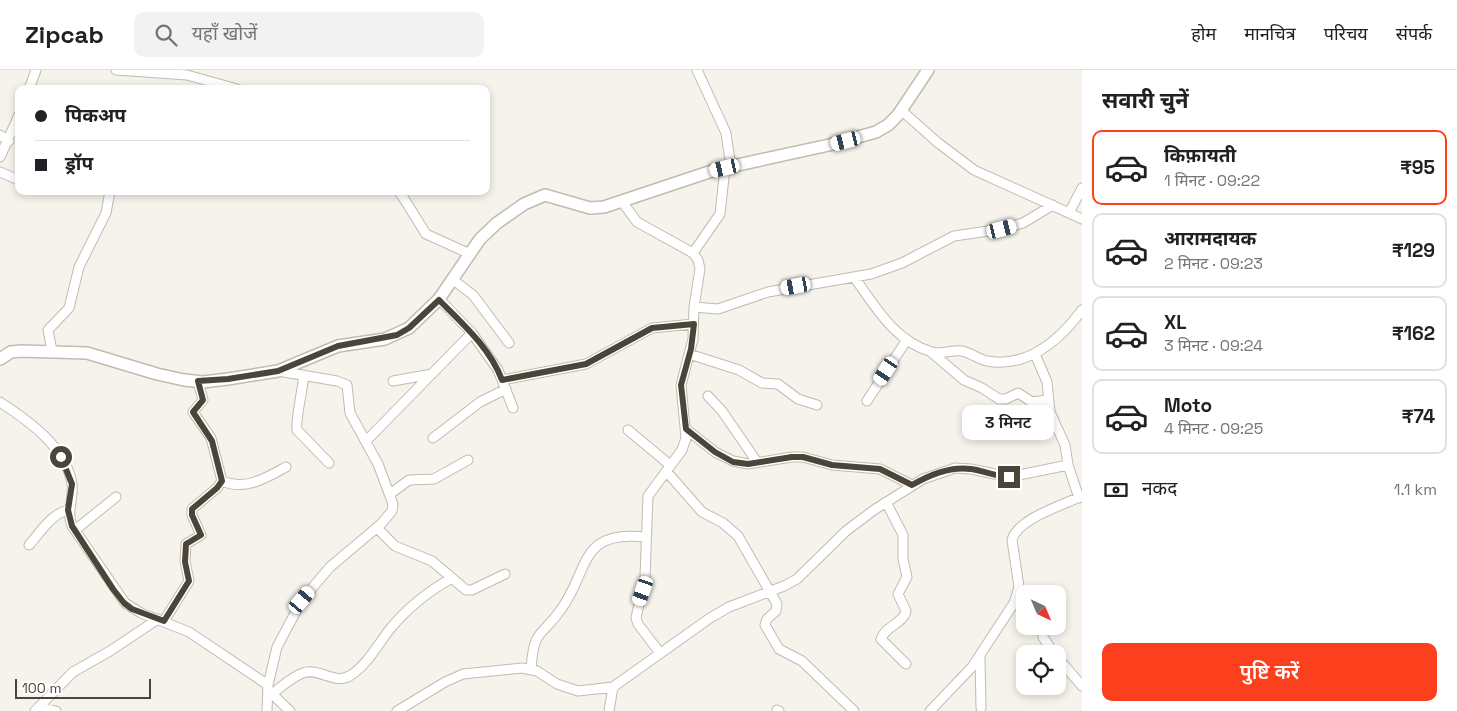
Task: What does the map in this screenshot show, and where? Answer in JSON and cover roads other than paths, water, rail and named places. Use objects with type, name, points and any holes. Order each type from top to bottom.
[{"type":"street","points":[[30,85],[36,70]]},
{"type":"street","points":[[116,70],[187,75],[223,85]]},
{"type":"street","points":[[692,253],[720,214],[728,167],[726,133],[697,70]]},
{"type":"street","points":[[0,359],[11,352],[21,351],[88,352],[168,378],[198,381],[228,379],[278,371],[338,346],[397,335],[409,328],[439,300],[468,253],[497,223],[536,198],[545,195],[590,208],[604,208],[668,185],[728,167],[862,137],[888,125],[901,110],[928,70]]},
{"type":"street","points":[[901,110],[937,142],[974,170],[1082,219]]},
{"type":"street","points":[[0,157],[15,125]]},
{"type":"street","points":[[0,134],[9,141]]},
{"type":"street","points":[[0,172],[15,178]]},
{"type":"street","points":[[1069,213],[1082,188]]},
{"type":"street","points":[[52,351],[48,330],[69,308],[79,267],[106,212],[109,195]]},
{"type":"street","points":[[402,195],[426,234],[468,253]]},
{"type":"street","points":[[623,202],[637,222],[692,253],[698,260],[700,269],[694,307],[690,354],[681,385],[686,429],[685,444],[648,496],[645,537],[645,585],[636,610],[638,624],[660,653]]},
{"type":"street","points":[[694,307],[718,309],[774,290],[854,278],[890,268],[954,236],[1015,226],[1053,205]]},
{"type":"street","points":[[854,278],[882,315],[906,341],[931,352],[943,354],[960,350],[979,359],[1004,362],[1018,360],[1035,354],[1060,336],[1082,310]]},
{"type":"street","points":[[452,279],[473,295],[508,343]]},
{"type":"street","points":[[439,300],[472,333],[498,370],[514,408]]},
{"type":"street","points":[[433,438],[504,385],[586,364],[652,328],[694,324]]},
{"type":"street","points":[[366,441],[472,333]]},
{"type":"street","points":[[867,401],[906,341]]},
{"type":"street","points":[[931,352],[964,380],[999,399],[1006,399],[1018,393],[1032,402],[1047,400]]},
{"type":"street","points":[[690,354],[739,370],[762,383],[778,384],[798,398],[817,405]]},
{"type":"street","points":[[930,711],[980,656],[1018,594],[1018,578],[1012,540],[1014,533],[1023,524],[1080,497],[1068,466],[1066,450],[1050,412],[1047,400],[1047,382],[1035,354]]},
{"type":"street","points":[[267,711],[270,695],[268,685],[277,647],[302,600],[330,568],[378,528],[392,511],[390,494],[366,441],[350,413],[347,385],[337,380],[278,371]]},
{"type":"street","points":[[394,380],[432,374]]},
{"type":"street","points":[[304,375],[302,403],[296,423],[297,430],[329,463]]},
{"type":"street","points":[[37,709],[66,677],[161,620],[189,581],[185,562],[186,544],[201,535],[192,515],[192,509],[217,488],[222,481],[212,441],[193,412],[203,400],[198,381]]},
{"type":"street","points":[[708,396],[722,411],[757,462]]},
{"type":"street","points":[[0,402],[23,418],[58,452],[72,484],[68,510],[70,521],[118,596],[132,609],[189,632],[268,685]]},
{"type":"street","points":[[686,429],[726,459],[740,463],[803,457],[832,465],[880,469],[912,485]]},
{"type":"street","points":[[628,430],[668,468],[702,512],[723,523],[738,536],[777,608],[767,619],[765,625],[779,649],[806,664],[854,711]]},
{"type":"street","points":[[390,494],[409,480],[434,479],[468,460]]},
{"type":"street","points":[[398,711],[445,682],[463,674],[522,668],[531,669],[557,684],[578,690],[613,687],[729,607],[784,586],[805,574],[846,531],[922,479],[955,468],[971,469],[1009,477],[1068,466]]},
{"type":"street","points":[[222,481],[232,485],[252,483],[286,467]]},
{"type":"street","points":[[75,530],[116,497]]},
{"type":"street","points":[[886,502],[904,535],[903,559],[907,577],[898,594],[906,611],[904,617],[885,632],[881,639],[906,664]]},
{"type":"street","points":[[29,545],[52,518],[68,510]]},
{"type":"street","points":[[378,528],[399,549],[432,561],[461,587],[472,590],[505,574]]},
{"type":"street","points":[[531,669],[533,645],[536,638],[564,606],[590,551],[621,536],[645,537]]},
{"type":"street","points":[[270,695],[302,673],[310,672],[342,679],[352,675],[370,657],[408,608],[430,590],[452,578]]},
{"type":"street","points":[[1043,638],[1048,645]]},
{"type":"street","points":[[980,656],[981,708]]},
{"type":"street","points":[[1066,667],[1082,686]]},
{"type":"street","points":[[609,711],[613,687]]},
{"type":"street","points":[[270,695],[290,711]]},
{"type":"street","points":[[37,709],[56,711]]}]
